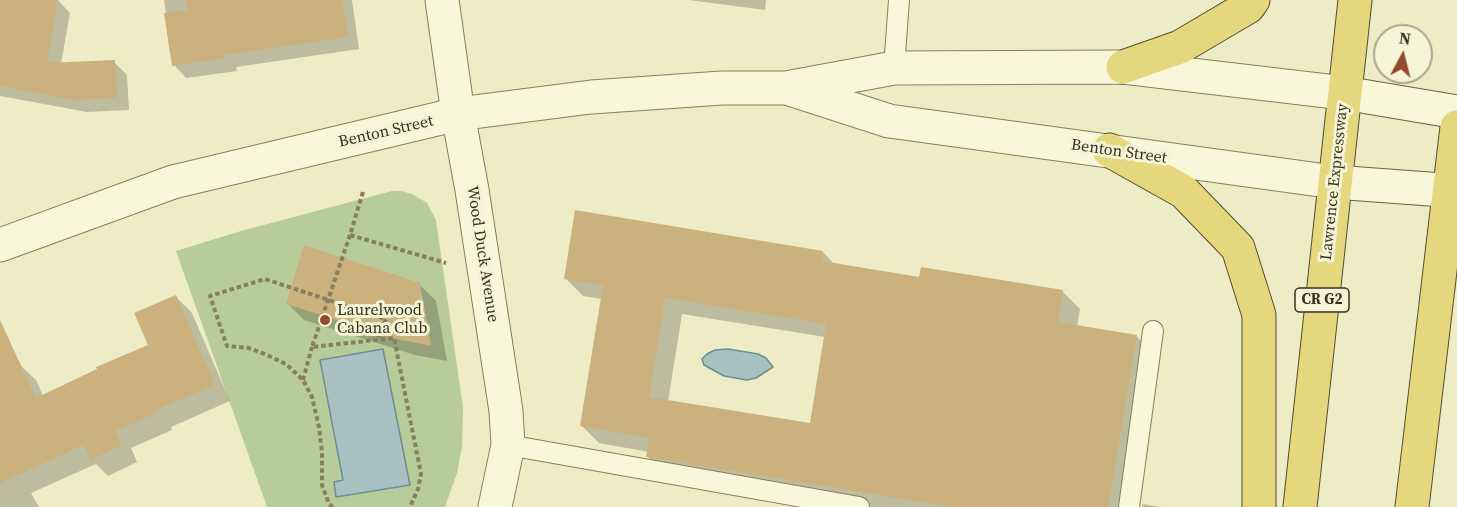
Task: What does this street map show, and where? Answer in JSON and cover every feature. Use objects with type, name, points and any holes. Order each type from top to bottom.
[{"type":"highway","points":[[1123,67],[1180,47],[1248,7],[1253,0]]},
{"type":"highway","name":"Lawrence Expressway","points":[[1300,507],[1355,0]]},
{"type":"highway","points":[[1412,507],[1454,190],[1457,127]]},
{"type":"highway","points":[[1109,150],[1184,192],[1238,248],[1259,315],[1259,507]]},
{"type":"street","name":"Wood Duck Avenue","points":[[442,0],[506,411],[508,446],[495,507]]},
{"type":"street","name":"Benton Street","points":[[0,245],[173,182],[458,114],[591,97],[722,88],[786,88],[894,68],[1123,67],[1344,93],[1457,112]]},
{"type":"street","name":"Benton Street","points":[[786,88],[889,121],[1334,182],[1454,190]]},
{"type":"lane","points":[[894,68],[899,0]]},
{"type":"lane","points":[[1129,507],[1153,331]]},
{"type":"lane","points":[[508,446],[860,507]]},
{"type":"path","points":[[303,380],[363,192]]},
{"type":"path","points":[[350,235],[447,263]]},
{"type":"path","points":[[333,507],[329,504],[322,485],[319,427],[312,397],[303,380],[286,364],[267,355],[249,348],[227,346],[210,296],[265,279],[386,319],[377,340]]},
{"type":"path","points":[[312,347],[394,338],[421,474],[418,489],[410,507]]},
{"type":"green space","name":"Laurelwood Cabana Club","points":[[392,191],[412,194],[427,203],[436,220],[463,408],[462,447],[457,473],[445,507],[267,507],[176,251],[241,231]]},
{"type":"water","points":[[383,349],[410,485],[336,497],[334,482],[343,480],[320,360]]},
{"type":"water","points":[[728,349],[758,354],[766,358],[773,367],[756,378],[747,380],[724,376],[704,365],[702,359],[707,354],[715,350]]},
{"type":"building","points":[[0,0],[58,0],[47,63],[115,60],[117,98],[74,100],[0,86]]},
{"type":"building","points":[[186,0],[342,0],[348,37],[224,55],[225,58],[172,66],[164,13],[188,10]]},
{"type":"building","points":[[575,210],[823,251],[822,261],[919,277],[921,267],[1063,290],[1058,322],[1137,335],[1108,507],[952,507],[646,457],[649,438],[580,426],[603,285],[564,279]],"holes":[[[665,298],[826,324],[810,423],[649,397]]]},
{"type":"building","points":[[304,245],[420,283],[431,346],[397,339],[286,304]]},
{"type":"building","points":[[176,295],[215,385],[155,410],[157,413],[115,431],[122,445],[91,460],[84,445],[0,483],[0,320],[36,398],[97,369],[96,367],[148,345],[134,313]]},
{"type":"place","name":"Laurelwood Cabana Club","points":[[325,320]]}]
